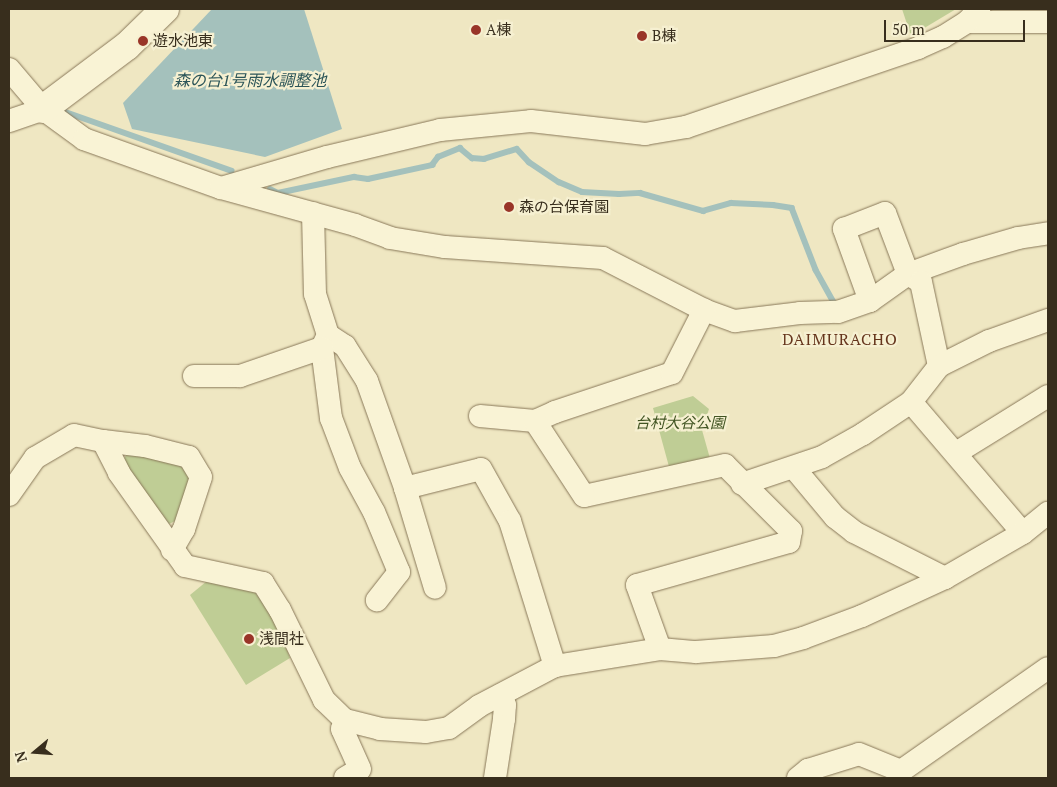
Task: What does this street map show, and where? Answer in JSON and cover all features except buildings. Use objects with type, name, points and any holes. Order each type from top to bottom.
[{"type":"street","points":[[9,121],[44,109],[127,46],[165,9]]},
{"type":"street","points":[[222,188],[327,157],[440,130],[531,122],[646,134],[686,127],[918,48],[943,37],[973,15],[1048,22]]},
{"type":"street","points":[[9,69],[44,109],[84,139],[222,188],[313,213],[390,238],[445,247],[603,258],[704,310],[735,321],[800,313],[838,312],[870,301],[908,274],[1018,238],[1048,232]]},
{"type":"street","points":[[313,213],[315,294],[325,342],[331,418],[350,468],[374,512],[399,572],[376,600]]},
{"type":"street","points":[[870,301],[844,229],[886,214],[908,274],[922,282],[939,366]]},
{"type":"street","points":[[480,416],[535,421],[672,373],[704,310]]},
{"type":"street","points":[[742,484],[822,458],[863,434],[911,402],[939,366],[989,342],[1048,320]]},
{"type":"street","points":[[194,376],[240,376],[325,342],[345,346],[367,381],[427,549],[435,588]]},
{"type":"street","points":[[956,453],[1048,396]]},
{"type":"street","points":[[911,402],[1023,532]]},
{"type":"street","points":[[535,421],[584,496],[725,465],[791,531],[789,542],[637,584],[660,649]]},
{"type":"street","points":[[9,495],[35,458],[74,436],[145,446],[189,456],[202,477],[184,529],[172,550]]},
{"type":"street","points":[[103,441],[119,474],[172,550],[186,566],[262,583],[280,610],[324,700],[345,720],[380,729],[426,732],[449,728],[479,706],[555,666],[660,649],[696,652],[774,646],[862,616],[945,578],[1023,532],[1048,513]]},
{"type":"street","points":[[405,488],[481,468],[555,666]]},
{"type":"street","points":[[794,468],[835,517],[854,532],[945,578]]},
{"type":"street","points":[[798,778],[808,770],[859,754],[901,771],[1048,668]]},
{"type":"street","points":[[495,778],[505,706],[500,695]]},
{"type":"street","points":[[345,720],[342,729],[360,769],[345,778]]},
{"type":"green space","points":[[902,9],[956,9],[911,36]]},
{"type":"green space","name":"台村大谷公園","points":[[693,396],[709,409],[702,430],[711,462],[671,474],[653,408]]},
{"type":"green space","points":[[128,452],[186,467],[194,480],[181,518],[169,524],[122,462]]},
{"type":"green space","points":[[207,581],[254,591],[278,622],[290,658],[246,685],[190,595]]},
{"type":"water","name":"森の台1号雨水調整池","points":[[212,9],[304,9],[342,129],[265,157],[132,129],[123,103]]},
{"type":"waterway","points":[[60,110],[232,171]]},
{"type":"waterway","points":[[270,189],[278,193],[354,177],[368,179],[432,165],[438,157],[460,148],[472,158],[484,159],[517,149],[529,162],[559,182],[582,192],[640,193],[703,211],[731,203],[792,208],[816,270],[834,303]]},
{"type":"place","name":"A棟","points":[[476,30]]},
{"type":"place","name":"B棟","points":[[642,36]]},
{"type":"place","name":"遊水池東","points":[[143,41]]},
{"type":"place","name":"森の台保育園","points":[[509,207]]},
{"type":"place","name":"浅間社","points":[[249,639]]},
{"type":"district","name":"DAIMURACHO","points":[[840,339]]}]
